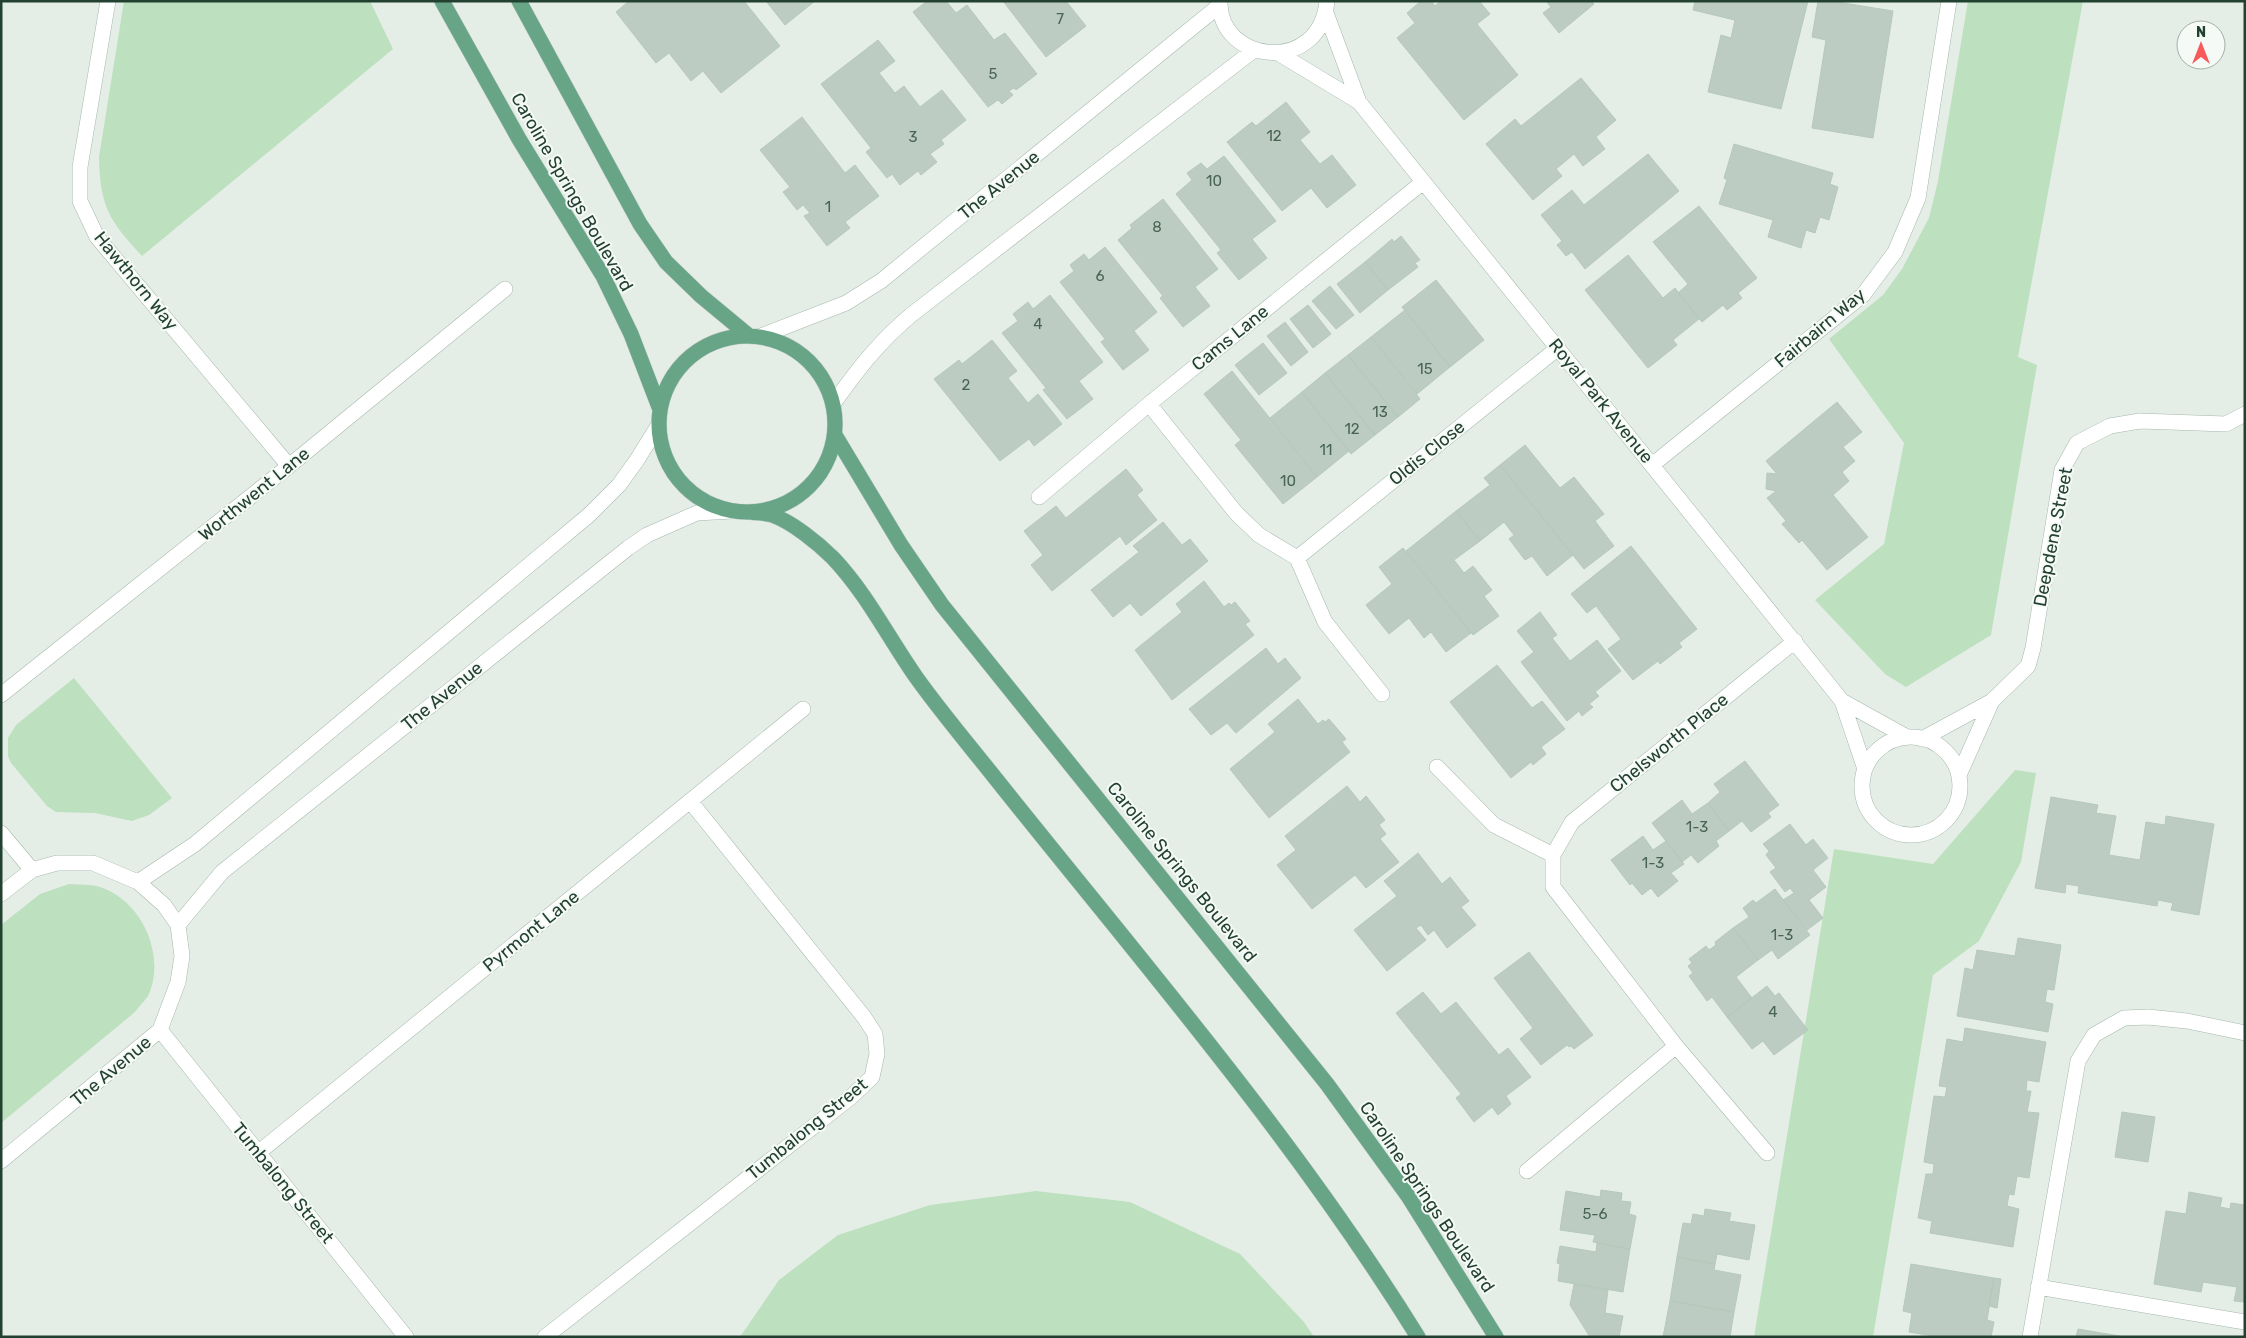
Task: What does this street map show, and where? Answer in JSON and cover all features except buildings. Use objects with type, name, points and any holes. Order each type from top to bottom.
[{"type":"main road","name":"Caroline Springs Boulevard","points":[[442,1],[519,139],[603,276],[631,334],[659,407]]},
{"type":"main road","points":[[519,1],[640,224],[666,262],[701,296],[754,336]]},
{"type":"main road","points":[[751,512],[775,508],[797,497],[816,480],[829,459],[835,435],[833,404],[824,380],[807,359],[786,344],[754,336],[723,338],[701,348],[682,364],[667,384],[659,407],[658,426],[663,456],[680,482],[703,501],[732,512],[772,515],[804,532],[832,556],[863,592],[928,692],[1119,933],[1220,1056],[1310,1175],[1384,1282],[1418,1337]]},
{"type":"main road","name":"Caroline Springs Boulevard","points":[[835,435],[896,538],[942,605],[1328,1084],[1408,1196],[1496,1337]]},
{"type":"street","name":"Hawthorn Way","points":[[108,1],[80,167],[80,201],[97,237],[288,466]]},
{"type":"street","name":"Fairbairn Way","points":[[1652,464],[1863,295],[1895,252],[1918,198],[1949,1]]},
{"type":"street","name":"The Avenue","points":[[754,336],[846,303],[880,281],[1220,3]]},
{"type":"street","points":[[1220,3],[1224,19],[1231,32],[1241,43],[1266,54],[1278,54],[1294,50],[1308,41],[1319,28],[1326,7]]},
{"type":"street","name":"Royal Park Avenue","points":[[1326,7],[1359,102],[1842,701],[1865,769]]},
{"type":"street","points":[[833,404],[857,369],[884,338],[911,315],[1254,50]]},
{"type":"street","name":"Royal Park Avenue","points":[[1278,54],[1359,102]]},
{"type":"street","name":"Cams Lane","points":[[1039,497],[1149,404],[1423,182]]},
{"type":"street","name":"Worthwent Lane","points":[[1,695],[505,290]]},
{"type":"street","name":"Oldis Close","points":[[1297,558],[1558,348]]},
{"type":"street","points":[[1149,404],[1236,513],[1260,535],[1297,558],[1325,622],[1382,694]]},
{"type":"street","name":"Deepdene Street","points":[[1915,738],[1992,701],[2028,666],[2033,648],[2062,470],[2077,443],[2110,426],[2140,421],[2226,424],[2245,414]]},
{"type":"street","points":[[138,882],[195,844],[589,515],[618,486],[658,426]]},
{"type":"street","name":"The Avenue","points":[[178,925],[222,872],[628,548],[647,535],[697,513],[732,512]]},
{"type":"street","name":"Chelsworth Place","points":[[1767,1153],[1676,1046],[1553,887],[1553,855],[1572,822],[1795,641]]},
{"type":"street","name":"Royal Park Avenue","points":[[1842,701],[1915,738]]},
{"type":"street","name":"Deepdene Street","points":[[1959,775],[1992,701]]},
{"type":"street","name":"Pyrmont Lane","points":[[258,1153],[803,709]]},
{"type":"street","points":[[1915,738],[1935,743],[1946,751],[1954,762],[1959,775],[1960,790],[1956,804],[1948,818],[1937,827],[1908,834],[1893,831],[1880,824],[1870,812],[1864,799],[1862,784],[1865,769],[1873,756],[1883,746],[1915,738]]},
{"type":"street","points":[[1437,767],[1494,826],[1553,855]]},
{"type":"street","name":"Tumbalong Street","points":[[545,1337],[851,1097],[872,1077],[876,1054],[875,1034],[864,1017],[690,801]]},
{"type":"street","points":[[1,833],[32,870]]},
{"type":"street","name":"The Avenue","points":[[1,894],[32,870],[57,863],[92,863],[138,882],[164,905],[178,925],[182,956],[178,982],[160,1030],[148,1042],[1,1161]]},
{"type":"street","points":[[2030,1337],[2078,1061],[2094,1036],[2124,1018],[2148,1017],[2245,1033]]},
{"type":"street","name":"Tumbalong Street","points":[[160,1030],[406,1337]]},
{"type":"street","points":[[1526,1171],[1676,1046]]},
{"type":"street","points":[[2038,1287],[2245,1322]]},
{"type":"green space","points":[[124,1],[370,1],[393,49],[142,256],[114,222],[104,201],[100,174],[99,157]]},
{"type":"green space","points":[[1968,1],[2083,1],[2018,357],[2037,365],[1991,635],[1906,687],[1885,674],[1815,600],[1884,544],[1904,443],[1829,339],[1883,295],[1902,269],[1929,218],[1938,181]]},
{"type":"green space","points":[[74,678],[172,798],[149,815],[132,821],[95,813],[56,812],[47,806],[11,763],[8,756],[8,738],[16,725]]},
{"type":"green space","points":[[2015,770],[2036,773],[2021,862],[1979,941],[1933,975],[1873,1337],[1754,1337],[1834,849],[1933,864]]},
{"type":"green space","points":[[69,884],[100,887],[115,894],[138,916],[152,946],[153,978],[149,994],[135,1012],[1,1123],[1,925],[40,894]]},
{"type":"green space","points":[[1036,1191],[1130,1202],[1240,1254],[1304,1322],[1314,1337],[740,1337],[779,1280],[838,1235],[930,1205]]}]
